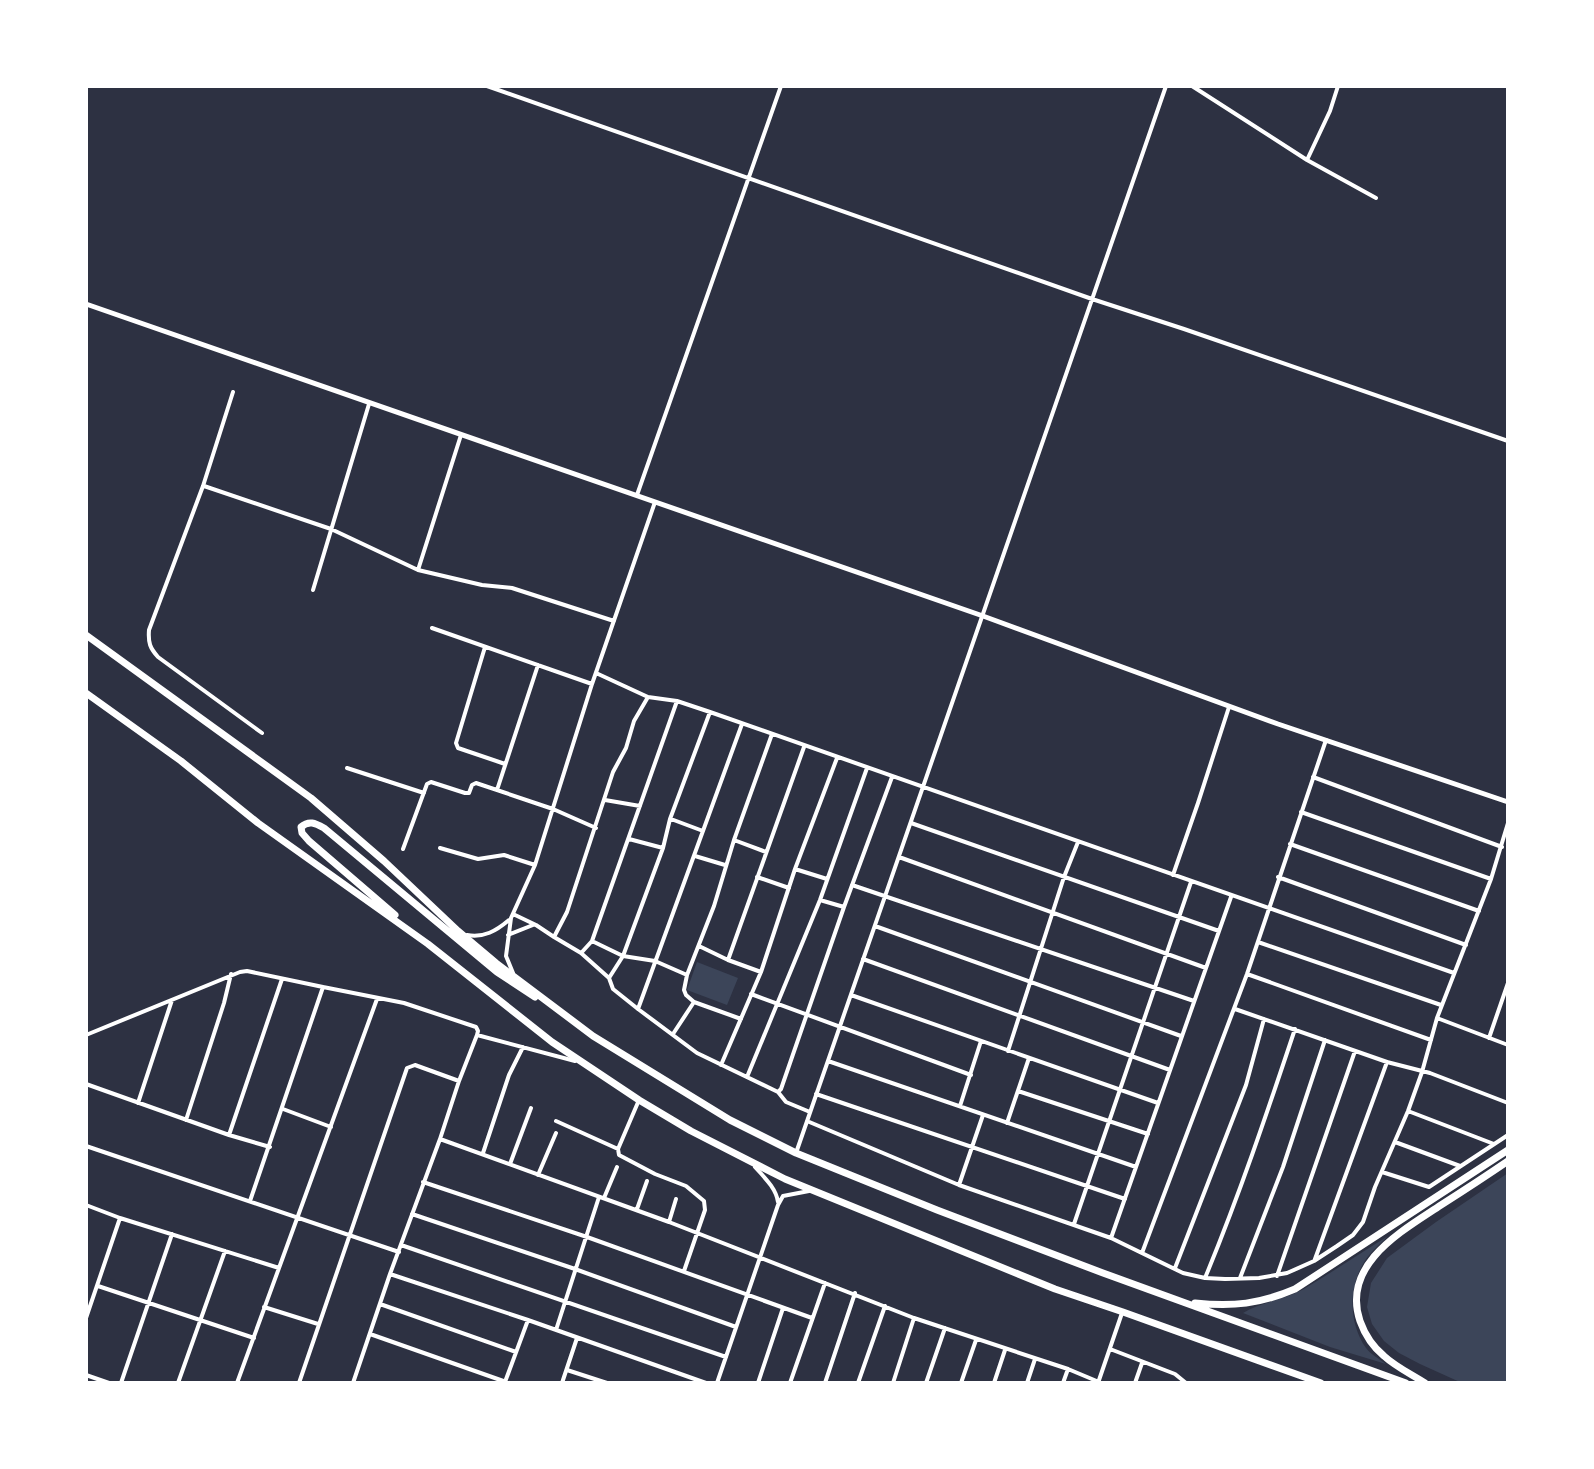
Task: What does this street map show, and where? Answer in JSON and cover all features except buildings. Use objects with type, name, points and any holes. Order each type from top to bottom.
[{"type":"highway","points":[[86,635],[297,788],[384,861],[458,931],[593,1036]]},
{"type":"highway","points":[[86,693],[181,761],[258,823],[428,944]]},
{"type":"highway","points":[[1321,1383],[1055,1289],[892,1224],[785,1179],[691,1131],[532,1028],[428,944],[309,841],[301,827],[310,822],[324,828],[497,972],[593,1036],[730,1120],[796,1153],[965,1220],[1406,1383]]},
{"type":"highway","points":[[1182,1301],[1213,1305],[1252,1304],[1295,1289],[1508,1150]]},
{"type":"highway","points":[[1425,1383],[1382,1355],[1369,1341],[1358,1314],[1359,1283],[1366,1268],[1388,1242],[1508,1161]]},
{"type":"highway","points":[[1292,1372],[1307,1383]]},
{"type":"street","points":[[487,86],[1092,299],[1508,441]]},
{"type":"street","points":[[637,496],[781,86]]},
{"type":"street","points":[[796,1153],[1166,86]]},
{"type":"street","points":[[1192,86],[1307,160],[1376,198]]},
{"type":"street","points":[[1307,160],[1338,86]]},
{"type":"street","points":[[86,304],[1508,802]]},
{"type":"street","points":[[233,392],[203,486],[149,630],[148,642],[158,657],[262,733]]},
{"type":"street","points":[[313,590],[369,404]]},
{"type":"street","points":[[418,570],[461,435]]},
{"type":"street","points":[[203,486],[331,529],[418,570],[482,585],[512,588],[614,621]]},
{"type":"street","points":[[514,975],[506,956],[512,916],[535,865],[592,684],[655,502]]},
{"type":"street","points":[[432,628],[592,684]]},
{"type":"street","points":[[485,647],[456,743],[458,748],[505,764]]},
{"type":"street","points":[[497,790],[538,665]]},
{"type":"street","points":[[596,673],[648,697],[677,701],[710,712],[1454,973]]},
{"type":"street","points":[[554,937],[567,912],[613,772],[626,748],[634,721],[648,697]]},
{"type":"street","points":[[581,953],[592,941],[677,701]]},
{"type":"street","points":[[1173,875],[1230,705]]},
{"type":"street","points":[[609,978],[623,956],[710,712]]},
{"type":"street","points":[[638,1009],[742,724]]},
{"type":"street","points":[[741,1019],[694,1002],[684,990],[772,734]]},
{"type":"street","points":[[1142,1253],[1247,974],[1326,740]]},
{"type":"street","points":[[728,960],[804,747]]},
{"type":"street","points":[[721,1065],[761,972],[795,869],[837,758]]},
{"type":"street","points":[[347,768],[424,793]]},
{"type":"street","points":[[747,1077],[820,900],[867,768]]},
{"type":"street","points":[[778,1092],[892,777]]},
{"type":"street","points":[[1313,777],[1502,847]]},
{"type":"street","points":[[403,849],[427,784],[431,782],[465,793],[469,793],[476,783],[553,809],[596,828]]},
{"type":"street","points":[[605,800],[640,806]]},
{"type":"street","points":[[1301,812],[1491,879]]},
{"type":"street","points":[[670,819],[703,831]]},
{"type":"street","points":[[911,823],[1219,931]]},
{"type":"street","points":[[807,1121],[959,1185],[1111,1238],[1183,1273],[1205,1278],[1277,1276],[1314,1261],[1358,1230],[1363,1222],[1408,1111],[1441,1005],[1491,879],[1508,823]]},
{"type":"street","points":[[629,839],[663,848]]},
{"type":"street","points":[[734,840],[766,852]]},
{"type":"street","points":[[1008,1051],[1078,842]]},
{"type":"street","points":[[1290,844],[1479,911]]},
{"type":"street","points":[[440,848],[478,859],[504,855],[535,865]]},
{"type":"street","points":[[695,856],[725,865]]},
{"type":"street","points":[[899,857],[1206,968]]},
{"type":"street","points":[[795,869],[828,879]]},
{"type":"street","points":[[757,877],[789,888]]},
{"type":"street","points":[[1278,877],[1466,945]]},
{"type":"street","points":[[1074,1224],[1191,882]]},
{"type":"street","points":[[852,885],[1195,1001]]},
{"type":"street","points":[[1111,1238],[1232,896]]},
{"type":"street","points":[[820,900],[844,907]]},
{"type":"street","points":[[458,931],[469,936],[484,935],[512,916]]},
{"type":"street","points":[[512,916],[536,925],[581,953],[609,978],[613,989],[697,1053],[778,1092],[786,1102],[810,1112]]},
{"type":"street","points":[[507,935],[536,925]]},
{"type":"street","points":[[875,926],[1182,1037]]},
{"type":"street","points":[[592,941],[623,956],[655,961],[687,975]]},
{"type":"street","points":[[1258,942],[1441,1005]]},
{"type":"street","points":[[699,946],[761,972]]},
{"type":"street","points":[[863,959],[1170,1070]]},
{"type":"street","points":[[86,1035],[231,974],[247,971],[404,1003],[476,1027],[477,1035],[353,1383]]},
{"type":"street","points":[[186,1120],[231,974]]},
{"type":"street","points":[[1247,974],[1431,1040]]},
{"type":"street","points":[[229,1135],[282,979]]},
{"type":"street","points":[[1489,1038],[1508,983]]},
{"type":"street","points":[[250,1201],[323,987]]},
{"type":"street","points":[[751,994],[971,1075]]},
{"type":"street","points":[[851,995],[1159,1104]]},
{"type":"street","points":[[237,1383],[377,999]]},
{"type":"street","points":[[138,1103],[172,1000]]},
{"type":"street","points":[[672,1035],[694,1002]]},
{"type":"street","points":[[1234,1008],[1387,1062],[1430,1073],[1508,1103]]},
{"type":"street","points":[[1437,1018],[1508,1045]]},
{"type":"street","points":[[1175,1268],[1246,1085],[1264,1019]]},
{"type":"street","points":[[1205,1278],[1249,1166],[1295,1029]]},
{"type":"street","points":[[477,1035],[584,1063]]},
{"type":"street","points":[[1240,1278],[1283,1167],[1325,1040]]},
{"type":"street","points":[[960,1106],[981,1041]]},
{"type":"street","points":[[482,1154],[509,1075],[523,1047]]},
{"type":"street","points":[[1277,1276],[1355,1051]]},
{"type":"street","points":[[1007,1123],[1029,1058]]},
{"type":"street","points":[[828,1061],[1136,1167]]},
{"type":"street","points":[[1314,1261],[1387,1062]]},
{"type":"street","points":[[299,1383],[407,1068],[415,1065],[459,1081]]},
{"type":"street","points":[[86,1084],[270,1147]]},
{"type":"street","points":[[1018,1091],[1148,1134]]},
{"type":"street","points":[[816,1094],[1125,1199]]},
{"type":"street","points":[[639,1100],[618,1149],[619,1155],[686,1186],[701,1197],[705,1207],[683,1272]]},
{"type":"street","points":[[510,1164],[531,1108]]},
{"type":"street","points":[[283,1109],[331,1127]]},
{"type":"street","points":[[1408,1111],[1494,1144]]},
{"type":"street","points":[[959,1185],[983,1114]]},
{"type":"street","points":[[556,1121],[618,1149]]},
{"type":"street","points":[[538,1175],[556,1133]]},
{"type":"street","points":[[1382,1172],[1429,1187],[1508,1135]]},
{"type":"street","points":[[440,1139],[669,1222],[914,1318],[1068,1369],[1098,1383],[1123,1312]]},
{"type":"street","points":[[1395,1142],[1461,1166]]},
{"type":"street","points":[[86,1146],[399,1252]]},
{"type":"street","points":[[749,1161],[773,1189],[778,1205]]},
{"type":"street","points":[[556,1330],[575,1269],[617,1167]]},
{"type":"street","points":[[637,1210],[647,1181]]},
{"type":"street","points":[[423,1182],[812,1318]]},
{"type":"street","points":[[717,1383],[778,1205],[788,1194],[817,1191]]},
{"type":"street","points":[[669,1222],[676,1199]]},
{"type":"street","points":[[86,1205],[279,1268]]},
{"type":"street","points":[[412,1214],[736,1327]]},
{"type":"street","points":[[86,1318],[120,1218]]},
{"type":"street","points":[[121,1383],[172,1234]]},
{"type":"street","points":[[401,1245],[726,1357]]},
{"type":"street","points":[[178,1383],[225,1251]]},
{"type":"street","points":[[390,1274],[706,1383]]},
{"type":"street","points":[[790,1383],[825,1283]]},
{"type":"street","points":[[98,1286],[254,1338]]},
{"type":"street","points":[[825,1383],[855,1293]]},
{"type":"street","points":[[380,1304],[516,1352]]},
{"type":"street","points":[[858,1383],[885,1306]]},
{"type":"street","points":[[264,1307],[318,1324]]},
{"type":"street","points":[[758,1383],[783,1308]]},
{"type":"street","points":[[893,1383],[914,1318]]},
{"type":"street","points":[[370,1334],[507,1382],[528,1320]]},
{"type":"street","points":[[926,1383],[945,1328]]},
{"type":"street","points":[[562,1383],[577,1338]]},
{"type":"street","points":[[961,1383],[976,1340]]},
{"type":"street","points":[[1110,1349],[1175,1374],[1186,1383]]},
{"type":"street","points":[[994,1383],[1005,1350]]},
{"type":"street","points":[[1027,1383],[1035,1359]]},
{"type":"street","points":[[1135,1383],[1143,1362]]},
{"type":"street","points":[[1063,1383],[1068,1369]]},
{"type":"street","points":[[567,1370],[607,1383]]},
{"type":"street","points":[[1172,1383],[1175,1374]]},
{"type":"street","points":[[86,1375],[109,1383]]},
{"type":"shaded area","points":[[697,962],[738,978],[727,1005],[687,990]]},
{"type":"shaded area","points":[[1508,1173],[1508,1383],[1462,1383],[1399,1353],[1384,1341],[1372,1324],[1367,1307],[1371,1283],[1387,1258]]},
{"type":"shaded area","points":[[1388,1236],[1368,1256],[1360,1270],[1352,1304],[1360,1338],[1368,1350],[1386,1364],[1330,1347],[1243,1313],[1302,1290]]}]
